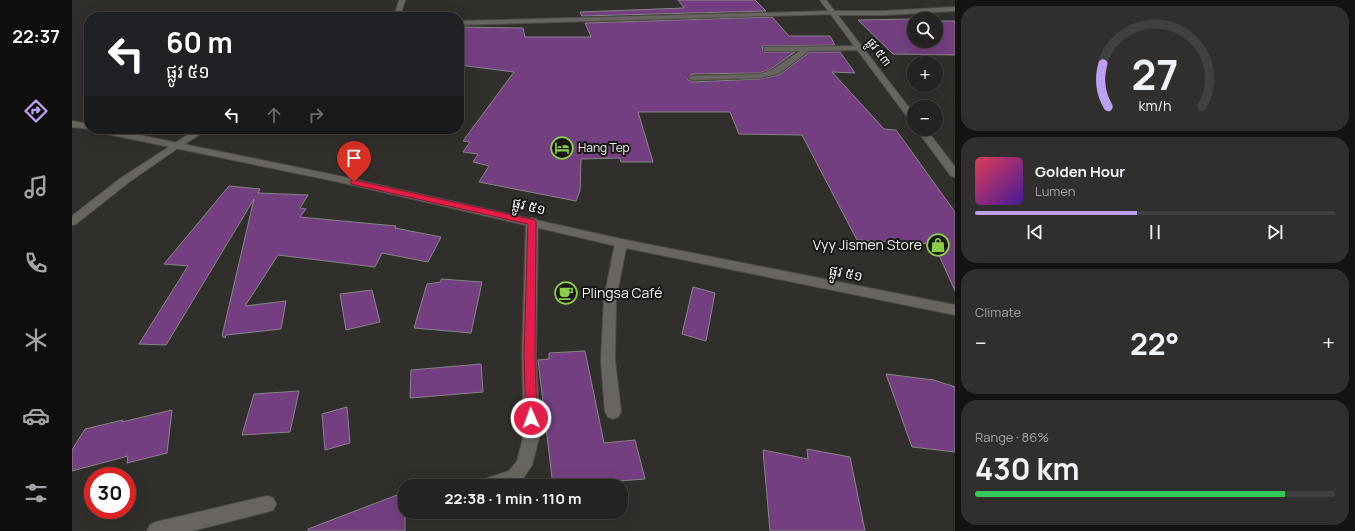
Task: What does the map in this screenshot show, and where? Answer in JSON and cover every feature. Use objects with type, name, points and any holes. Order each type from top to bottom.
[{"type":"street","points":[[398,12],[402,0]]},
{"type":"street","name":"ផ្លូវ ៥៣","points":[[823,0],[907,111]]},
{"type":"street","points":[[464,22],[884,13],[955,9]]},
{"type":"street","points":[[692,78],[759,76],[775,72],[807,48]]},
{"type":"street","points":[[767,49],[860,48]]},
{"type":"street","points":[[72,124],[84,126]]},
{"type":"street","name":"ផ្លូវ ៥១","points":[[120,134],[339,179],[621,243],[955,310]]},
{"type":"street","points":[[72,221],[125,180],[195,134]]},
{"type":"street","points":[[926,136],[955,174]]},
{"type":"street","points":[[508,479],[514,477],[524,465],[532,434],[529,356],[532,222]]},
{"type":"street","points":[[613,412],[608,360],[610,299],[621,243]]},
{"type":"street","points":[[156,531],[267,504]]},
{"type":"building","points":[[678,0],[755,0],[766,11],[582,16],[580,12],[684,8]]},
{"type":"building","points":[[772,17],[789,36],[830,36],[835,45],[762,47],[764,52],[795,52],[771,69],[759,73],[692,74],[687,79],[692,82],[759,79],[779,75],[810,52],[840,52],[855,73],[832,72],[884,129],[896,130],[955,212],[955,291],[934,244],[857,240],[802,135],[739,134],[730,112],[638,112],[653,162],[621,162],[620,158],[581,159],[580,191],[576,201],[479,182],[489,166],[473,162],[478,154],[463,152],[470,142],[463,141],[514,72],[464,66],[464,27],[523,28],[525,37],[591,37],[585,23]]},
{"type":"building","points":[[907,19],[907,48],[943,48],[943,21],[955,21],[955,55],[893,54],[858,20]]},
{"type":"building","points":[[229,186],[260,189],[258,193],[308,195],[300,208],[306,209],[300,217],[396,226],[395,228],[441,237],[428,262],[382,253],[375,267],[278,255],[245,306],[286,301],[281,329],[226,335],[225,338],[222,336],[254,199],[166,345],[139,344],[188,266],[164,264]]},
{"type":"building","points":[[441,279],[482,282],[471,333],[414,328],[427,284],[441,282]]},
{"type":"building","points":[[693,287],[715,293],[706,341],[682,334]]},
{"type":"building","points":[[372,290],[380,322],[346,330],[340,294]]},
{"type":"building","points":[[585,351],[604,443],[635,440],[645,479],[628,480],[628,479],[552,479],[538,360],[549,359],[549,353]]},
{"type":"building","points":[[481,364],[483,392],[410,398],[411,370]]},
{"type":"building","points":[[886,374],[934,380],[955,387],[955,452],[912,447]]},
{"type":"building","points":[[299,391],[290,432],[242,435],[254,394]]},
{"type":"building","points":[[347,407],[350,443],[325,450],[322,414]]},
{"type":"building","points":[[172,410],[167,453],[127,463],[128,456],[72,471],[72,450],[85,429],[123,420],[122,422]]},
{"type":"building","points":[[807,449],[850,457],[865,531],[770,531],[763,450],[808,459]]},
{"type":"building","points":[[398,495],[398,519],[405,519],[405,531],[308,531],[308,529]]},
{"type":"place","name":"Hang Tep","points":[[562,148]]},
{"type":"place","name":"Vyy Jismen Store","points":[[938,245]]},
{"type":"place","name":"Plingsa Café","points":[[566,293]]},
{"type":"route","points":[[354,182],[532,222],[529,356],[531,418]]}]
